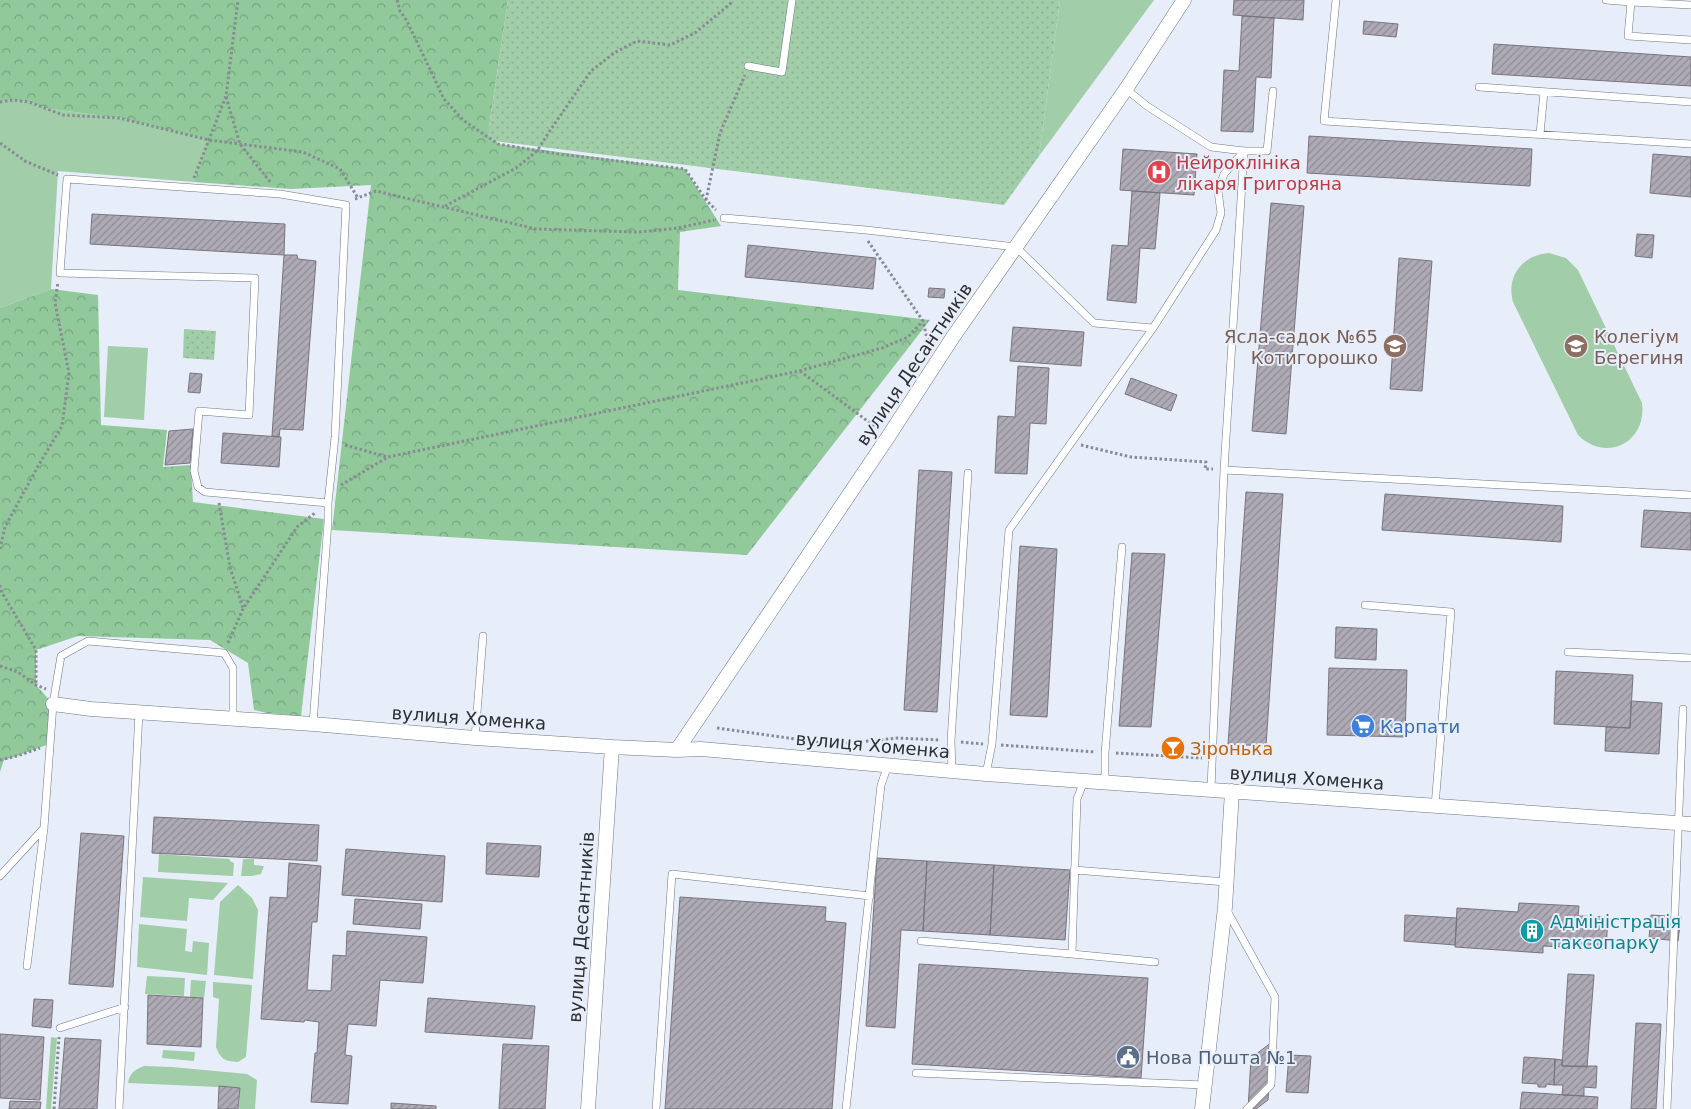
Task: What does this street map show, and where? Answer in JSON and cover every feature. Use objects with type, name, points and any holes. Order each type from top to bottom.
[{"type":"street","name":"вулиця Десантників","points":[[676,750],[933,367],[1126,89],[1184,0]]},
{"type":"street","name":"вулиця Хоменка","points":[[54,699],[91,709],[233,720],[313,724],[475,738],[612,747],[676,750],[701,749],[986,774],[1105,781],[1435,807],[1685,824]]},
{"type":"street","name":"вулиця Десантників","points":[[588,1109],[612,747]]},
{"type":"street","points":[[1202,1109],[1225,907],[1232,791]]},
{"type":"lane","points":[[748,66],[782,72],[792,0]]},
{"type":"lane","points":[[1336,0],[1324,121],[1691,144]]},
{"type":"lane","points":[[1606,0],[1691,5]]},
{"type":"lane","points":[[1631,1],[1628,36],[1691,40]]},
{"type":"lane","points":[[1479,87],[1691,102]]},
{"type":"lane","points":[[1126,89],[1147,106],[1211,147],[1244,151],[1266,151],[1273,91]]},
{"type":"lane","points":[[1540,134],[1544,92]]},
{"type":"lane","points":[[986,774],[992,744],[1009,530],[1153,328],[1216,230],[1221,213],[1218,191],[1224,174],[1244,151]]},
{"type":"lane","points":[[1211,790],[1224,470],[1244,151]]},
{"type":"lane","points":[[313,724],[328,503],[335,437],[346,205],[280,194],[67,179],[60,273],[255,278],[249,415],[199,411],[196,434],[195,480],[198,487],[205,492],[328,503]]},
{"type":"lane","points":[[724,218],[1016,247],[1094,323],[1153,328]]},
{"type":"lane","points":[[1224,470],[1691,494]]},
{"type":"lane","points":[[952,770],[952,741],[968,473]]},
{"type":"lane","points":[[1105,781],[1105,753],[1122,547]]},
{"type":"lane","points":[[1365,605],[1451,612],[1435,807]]},
{"type":"lane","points":[[475,738],[483,636]]},
{"type":"lane","points":[[27,966],[44,828],[49,744],[61,656],[88,641],[224,653],[233,668],[233,720]]},
{"type":"lane","points":[[1568,652],[1691,658]]},
{"type":"lane","points":[[1667,1109],[1685,824],[1683,709]]},
{"type":"lane","points":[[119,1109],[139,712]]},
{"type":"lane","points":[[846,1109],[882,785],[888,764]]},
{"type":"lane","points":[[1072,954],[1077,799],[1084,780]]},
{"type":"lane","points":[[0,876],[44,828]]},
{"type":"lane","points":[[1074,870],[1226,882]]},
{"type":"lane","points":[[656,1109],[672,874],[870,896]]},
{"type":"lane","points":[[1225,907],[1275,997],[1271,1084],[1247,1109]]},
{"type":"lane","points":[[922,941],[1155,962]]},
{"type":"lane","points":[[60,1028],[125,1007]]},
{"type":"lane","points":[[916,1073],[1204,1085]]},
{"type":"path","points":[[190,188],[226,96],[238,0]]},
{"type":"path","points":[[397,0],[400,11],[444,99],[462,120],[498,144],[537,151],[685,169],[706,200],[724,218]]},
{"type":"path","points":[[445,206],[516,168],[537,151],[592,72],[614,53],[637,41],[670,44],[678,41],[695,33],[730,4],[732,0]]},
{"type":"path","points":[[706,200],[720,133],[744,80],[748,66]]},
{"type":"path","points":[[226,96],[240,144],[280,194]]},
{"type":"path","points":[[0,102],[13,100],[29,102],[62,115],[119,118],[209,140],[303,152],[340,170],[358,198]]},
{"type":"path","points":[[0,143],[25,161],[67,179]]},
{"type":"path","points":[[346,205],[376,191],[536,229],[638,232],[678,228],[724,218]]},
{"type":"path","points":[[860,230],[923,321],[933,367]]},
{"type":"path","points":[[0,549],[5,527],[62,426],[69,373],[55,303],[60,273]]},
{"type":"path","points":[[224,653],[243,609],[297,527],[328,503],[341,485],[388,457],[799,371],[882,348],[908,337],[923,321]]},
{"type":"path","points":[[799,371],[888,436]]},
{"type":"path","points":[[335,437],[348,446],[388,457]]},
{"type":"path","points":[[1071,443],[1131,457],[1206,462],[1205,469],[1224,470]]},
{"type":"path","points":[[217,492],[230,567],[243,609]]},
{"type":"path","points":[[0,585],[1,591],[36,650],[36,685]]},
{"type":"path","points":[[0,666],[18,672],[54,699]]},
{"type":"path","points":[[0,765],[2,760],[49,744]]},
{"type":"path","points":[[54,1109],[60,1028]]},
{"type":"green space","points":[[0,0],[508,0],[489,127],[498,144],[685,169],[721,226],[680,232],[678,290],[930,320],[747,555],[332,530],[371,185],[291,189],[194,182],[208,140],[119,118],[45,108],[29,102],[13,100],[0,102]]},
{"type":"green space","points":[[508,0],[1060,0],[1039,156],[1004,205],[487,140]]},
{"type":"green space","points":[[1060,0],[1154,0],[1039,156]]},
{"type":"green space","points":[[13,100],[29,102],[45,108],[119,118],[209,140],[194,182],[58,171],[51,289],[0,308],[0,102]]},
{"type":"green space","points":[[1549,253],[1566,258],[1578,270],[1642,403],[1642,417],[1638,429],[1631,438],[1612,448],[1589,443],[1578,435],[1513,302],[1512,284],[1518,268],[1531,258]]},
{"type":"green space","points":[[51,289],[98,295],[101,425],[167,430],[163,467],[191,465],[193,502],[324,519],[301,716],[254,710],[248,663],[210,640],[78,636],[36,650],[36,685],[53,704],[49,744],[4,760],[0,772],[0,308]]},
{"type":"green space","points":[[184,329],[216,331],[214,360],[183,358]]},
{"type":"green space","points":[[108,346],[148,348],[144,420],[104,417]]},
{"type":"green space","points":[[159,854],[230,859],[234,863],[233,876],[158,872]]},
{"type":"green space","points":[[243,859],[254,859],[254,865],[264,866],[261,874],[241,876]]},
{"type":"green space","points":[[143,877],[228,883],[213,900],[189,898],[187,921],[140,917]]},
{"type":"green space","points":[[238,885],[252,898],[258,910],[253,979],[214,975],[220,902]]},
{"type":"green space","points":[[139,924],[187,929],[185,951],[192,952],[193,941],[209,943],[207,975],[137,967]]},
{"type":"green space","points":[[147,976],[185,978],[184,996],[145,994]]},
{"type":"green space","points":[[191,980],[206,981],[204,998],[190,997]]},
{"type":"green space","points":[[213,982],[252,985],[246,1057],[238,1062],[224,1059],[216,1047],[219,999],[213,997]]},
{"type":"green space","points":[[51,1037],[57,1038],[51,1109],[46,1109]]},
{"type":"green space","points":[[163,1050],[195,1052],[194,1061],[162,1058]]},
{"type":"green space","points":[[144,1066],[247,1074],[257,1080],[255,1109],[239,1109],[240,1088],[128,1083],[133,1072]]},
{"type":"building","points":[[1234,0],[1304,0],[1303,20],[1233,15]]},
{"type":"building","points":[[1242,16],[1274,18],[1271,78],[1256,77],[1253,132],[1221,131],[1224,70],[1239,71]]},
{"type":"building","points":[[1364,21],[1398,24],[1396,37],[1363,34]]},
{"type":"building","points":[[1494,44],[1691,57],[1691,86],[1492,74]]},
{"type":"building","points":[[1309,136],[1532,149],[1530,186],[1307,173]]},
{"type":"building","name":"Нейроклініка лікаря Григоряна","points":[[1123,149],[1197,154],[1194,195],[1120,190]]},
{"type":"building","points":[[1653,154],[1691,157],[1691,197],[1650,193]]},
{"type":"building","points":[[1132,191],[1160,193],[1155,249],[1140,248],[1136,303],[1107,300],[1112,245],[1128,246]]},
{"type":"building","points":[[1271,203],[1304,206],[1286,434],[1252,431]]},
{"type":"building","points":[[92,214],[285,224],[284,255],[90,244]]},
{"type":"building","points":[[1637,234],[1654,235],[1652,258],[1635,256]]},
{"type":"building","points":[[748,245],[876,258],[873,289],[745,277]]},
{"type":"building","points":[[284,255],[297,255],[298,259],[316,261],[303,430],[280,429],[279,437],[272,436]]},
{"type":"building","points":[[1399,258],[1432,261],[1422,391],[1390,389]]},
{"type":"building","points":[[929,288],[945,289],[944,298],[928,297]]},
{"type":"building","points":[[1013,327],[1084,332],[1081,366],[1010,361]]},
{"type":"building","points":[[1018,366],[1049,368],[1046,424],[1030,423],[1027,474],[995,473],[998,416],[1015,417]]},
{"type":"building","points":[[190,373],[202,374],[200,393],[188,392]]},
{"type":"building","points":[[1131,378],[1177,395],[1171,411],[1125,394]]},
{"type":"building","points":[[193,429],[190,463],[165,465],[169,431]]},
{"type":"building","points":[[223,433],[281,437],[279,467],[221,463]]},
{"type":"building","points":[[919,470],[952,472],[937,712],[904,710]]},
{"type":"building","points":[[1246,492],[1283,494],[1266,746],[1228,744]]},
{"type":"building","points":[[1385,494],[1563,506],[1561,542],[1382,530]]},
{"type":"building","points":[[1644,510],[1691,513],[1691,550],[1641,547]]},
{"type":"building","points":[[1020,546],[1057,549],[1047,717],[1010,715]]},
{"type":"building","points":[[1132,553],[1165,554],[1151,727],[1119,726]]},
{"type":"building","points":[[1336,627],[1377,629],[1376,660],[1335,658]]},
{"type":"building","points":[[1329,668],[1407,670],[1405,737],[1327,735]]},
{"type":"building","points":[[1556,671],[1633,675],[1630,728],[1554,724]]},
{"type":"building","points":[[1631,701],[1662,703],[1659,754],[1605,751],[1606,727],[1630,728]]},
{"type":"building","points":[[154,817],[319,825],[317,861],[152,853]]},
{"type":"building","points":[[81,833],[124,836],[113,987],[69,984]]},
{"type":"building","points":[[487,843],[541,846],[539,877],[486,874]]},
{"type":"building","points":[[346,849],[445,856],[442,902],[342,895]]},
{"type":"building","points":[[877,858],[927,861],[923,931],[901,930],[895,1028],[866,1026]]},
{"type":"building","points":[[927,861],[994,865],[990,935],[923,931]]},
{"type":"building","points":[[289,863],[321,866],[317,922],[312,922],[307,990],[331,991],[333,955],[346,956],[347,931],[427,937],[423,983],[380,980],[376,1026],[348,1024],[345,1055],[352,1056],[348,1104],[311,1102],[319,1022],[261,1019],[270,897],[287,898]]},
{"type":"building","points":[[994,865],[1070,870],[1065,940],[990,935]]},
{"type":"building","points":[[680,897],[826,907],[825,921],[846,923],[832,1109],[665,1109]]},
{"type":"building","points":[[355,899],[422,904],[420,929],[353,924]]},
{"type":"building","name":"Адміністрація таксопарку","points":[[1519,903],[1579,906],[1578,916],[1608,917],[1606,949],[1543,946],[1543,953],[1455,947],[1457,908],[1518,912]]},
{"type":"building","points":[[1405,915],[1457,918],[1455,945],[1404,941]]},
{"type":"building","points":[[1651,915],[1681,917],[1678,941],[1649,938]]},
{"type":"building","points":[[919,964],[1148,978],[1141,1078],[912,1064]]},
{"type":"building","points":[[1568,974],[1594,975],[1587,1067],[1562,1066]]},
{"type":"building","points":[[148,995],[203,998],[201,1047],[147,1044]]},
{"type":"building","points":[[428,998],[535,1006],[532,1039],[425,1032]]},
{"type":"building","points":[[34,999],[53,1000],[51,1028],[32,1026]]},
{"type":"building","points":[[1636,1023],[1661,1024],[1656,1109],[1631,1109]]},
{"type":"building","points":[[0,1034],[44,1037],[40,1100],[0,1098]]},
{"type":"building","points":[[65,1038],[101,1040],[97,1109],[59,1109]]},
{"type":"building","points":[[1272,1042],[1268,1100],[1256,1109],[1248,1109],[1251,1058]]},
{"type":"building","points":[[503,1044],[549,1046],[545,1109],[499,1109]]},
{"type":"building","points":[[1289,1055],[1311,1056],[1308,1093],[1286,1092]]},
{"type":"building","points":[[1524,1057],[1555,1059],[1554,1085],[1546,1084],[1546,1087],[1538,1087],[1538,1084],[1522,1083]]},
{"type":"building","points":[[1555,1059],[1562,1060],[1562,1066],[1597,1066],[1596,1088],[1584,1087],[1584,1096],[1562,1095],[1563,1085],[1554,1085]]},
{"type":"building","points":[[219,1086],[240,1088],[238,1109],[218,1109]]},
{"type":"building","points":[[1522,1092],[1598,1097],[1597,1109],[1520,1109]]},
{"type":"building","points":[[10,1101],[41,1102],[40,1109],[9,1109]]},
{"type":"building","points":[[391,1103],[436,1106],[436,1109],[391,1109]]},
{"type":"place","name":"Нейроклініка лікаря Григоряна","points":[[1159,172]]},
{"type":"place","name":"Ясла-садок №65 Котигорошко","points":[[1395,346]]},
{"type":"place","name":"Колегіум Берегиня","points":[[1576,346]]},
{"type":"place","name":"Карпати","points":[[1363,726]]},
{"type":"place","name":"Зіронька","points":[[1173,748]]},
{"type":"place","name":"Адміністрація таксопарку","points":[[1532,931]]},
{"type":"place","name":"Нова Пошта №1","points":[[1128,1057]]}]
